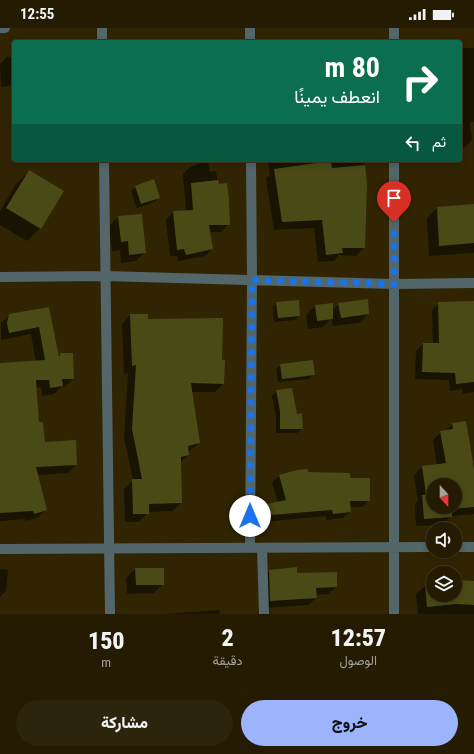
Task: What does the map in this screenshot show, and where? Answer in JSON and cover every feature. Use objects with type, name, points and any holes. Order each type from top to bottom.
[{"type":"street","points":[[0,28],[5,28]]},
{"type":"street","points":[[102,28],[102,40]]},
{"type":"street","points":[[250,28],[250,40]]},
{"type":"street","points":[[394,28],[394,40]]},
{"type":"street","points":[[104,162],[110,614]]},
{"type":"street","points":[[250,548],[252,280],[251,162]]},
{"type":"street","points":[[394,162],[394,614]]},
{"type":"street","points":[[0,277],[105,276],[394,284],[474,283]]},
{"type":"street","points":[[0,549],[426,547]]},
{"type":"street","points":[[462,547],[474,547]]},
{"type":"street","points":[[262,548],[264,614]]},
{"type":"building","points":[[324,162],[331,162],[332,168],[365,165],[367,183],[365,248],[342,248],[343,253],[326,255],[322,220],[282,222],[274,169]]},
{"type":"building","points":[[29,170],[64,191],[41,229],[6,208]]},
{"type":"building","points":[[154,179],[160,198],[141,204],[135,186]]},
{"type":"building","points":[[218,180],[219,184],[227,183],[230,225],[209,225],[213,249],[186,255],[184,249],[177,250],[173,211],[193,210],[191,183]]},
{"type":"building","points":[[474,204],[474,243],[439,246],[437,207]]},
{"type":"building","points":[[142,214],[146,253],[129,255],[128,241],[121,242],[118,216]]},
{"type":"building","points":[[368,299],[369,314],[341,318],[338,303]]},
{"type":"building","points":[[299,300],[300,316],[278,318],[276,302]]},
{"type":"building","points":[[474,301],[474,382],[456,384],[455,373],[422,372],[423,343],[439,343],[438,302]]},
{"type":"building","points":[[333,303],[333,319],[317,321],[315,305]]},
{"type":"building","points":[[49,307],[59,357],[61,353],[73,353],[74,379],[62,379],[63,386],[50,388],[49,380],[36,380],[39,422],[43,422],[45,442],[76,440],[77,465],[36,467],[47,510],[34,514],[33,511],[0,513],[0,363],[45,360],[39,327],[9,333],[7,323],[9,314]]},
{"type":"building","points":[[130,314],[148,314],[148,319],[223,318],[222,360],[225,360],[224,384],[191,383],[200,443],[188,446],[189,455],[181,457],[182,503],[149,504],[149,514],[133,514],[132,479],[142,479],[132,429],[136,365],[132,366]]},
{"type":"building","points":[[313,360],[315,375],[282,379],[280,364]]},
{"type":"building","points":[[292,388],[297,414],[302,413],[303,429],[280,429],[280,411],[276,390]]},
{"type":"building","points":[[466,421],[474,469],[474,507],[462,508],[462,478],[426,478],[426,495],[422,466],[446,463],[440,431],[453,429],[452,423]]},
{"type":"building","points":[[308,469],[308,472],[350,473],[350,478],[370,478],[370,501],[350,501],[351,512],[333,514],[332,510],[259,516],[257,506],[286,500],[279,475],[297,470]]},
{"type":"building","points":[[422,495],[426,495],[426,514],[452,514],[452,517],[424,519]]},
{"type":"building","points":[[297,567],[297,573],[337,572],[337,587],[316,588],[317,598],[270,601],[269,570]]},
{"type":"building","points":[[135,568],[164,568],[164,585],[136,585]]},
{"type":"building","points":[[462,580],[474,581],[474,605],[457,604],[427,607],[427,602],[462,602]]},
{"type":"route","points":[[250,516],[252,280],[394,284],[394,222]]}]
